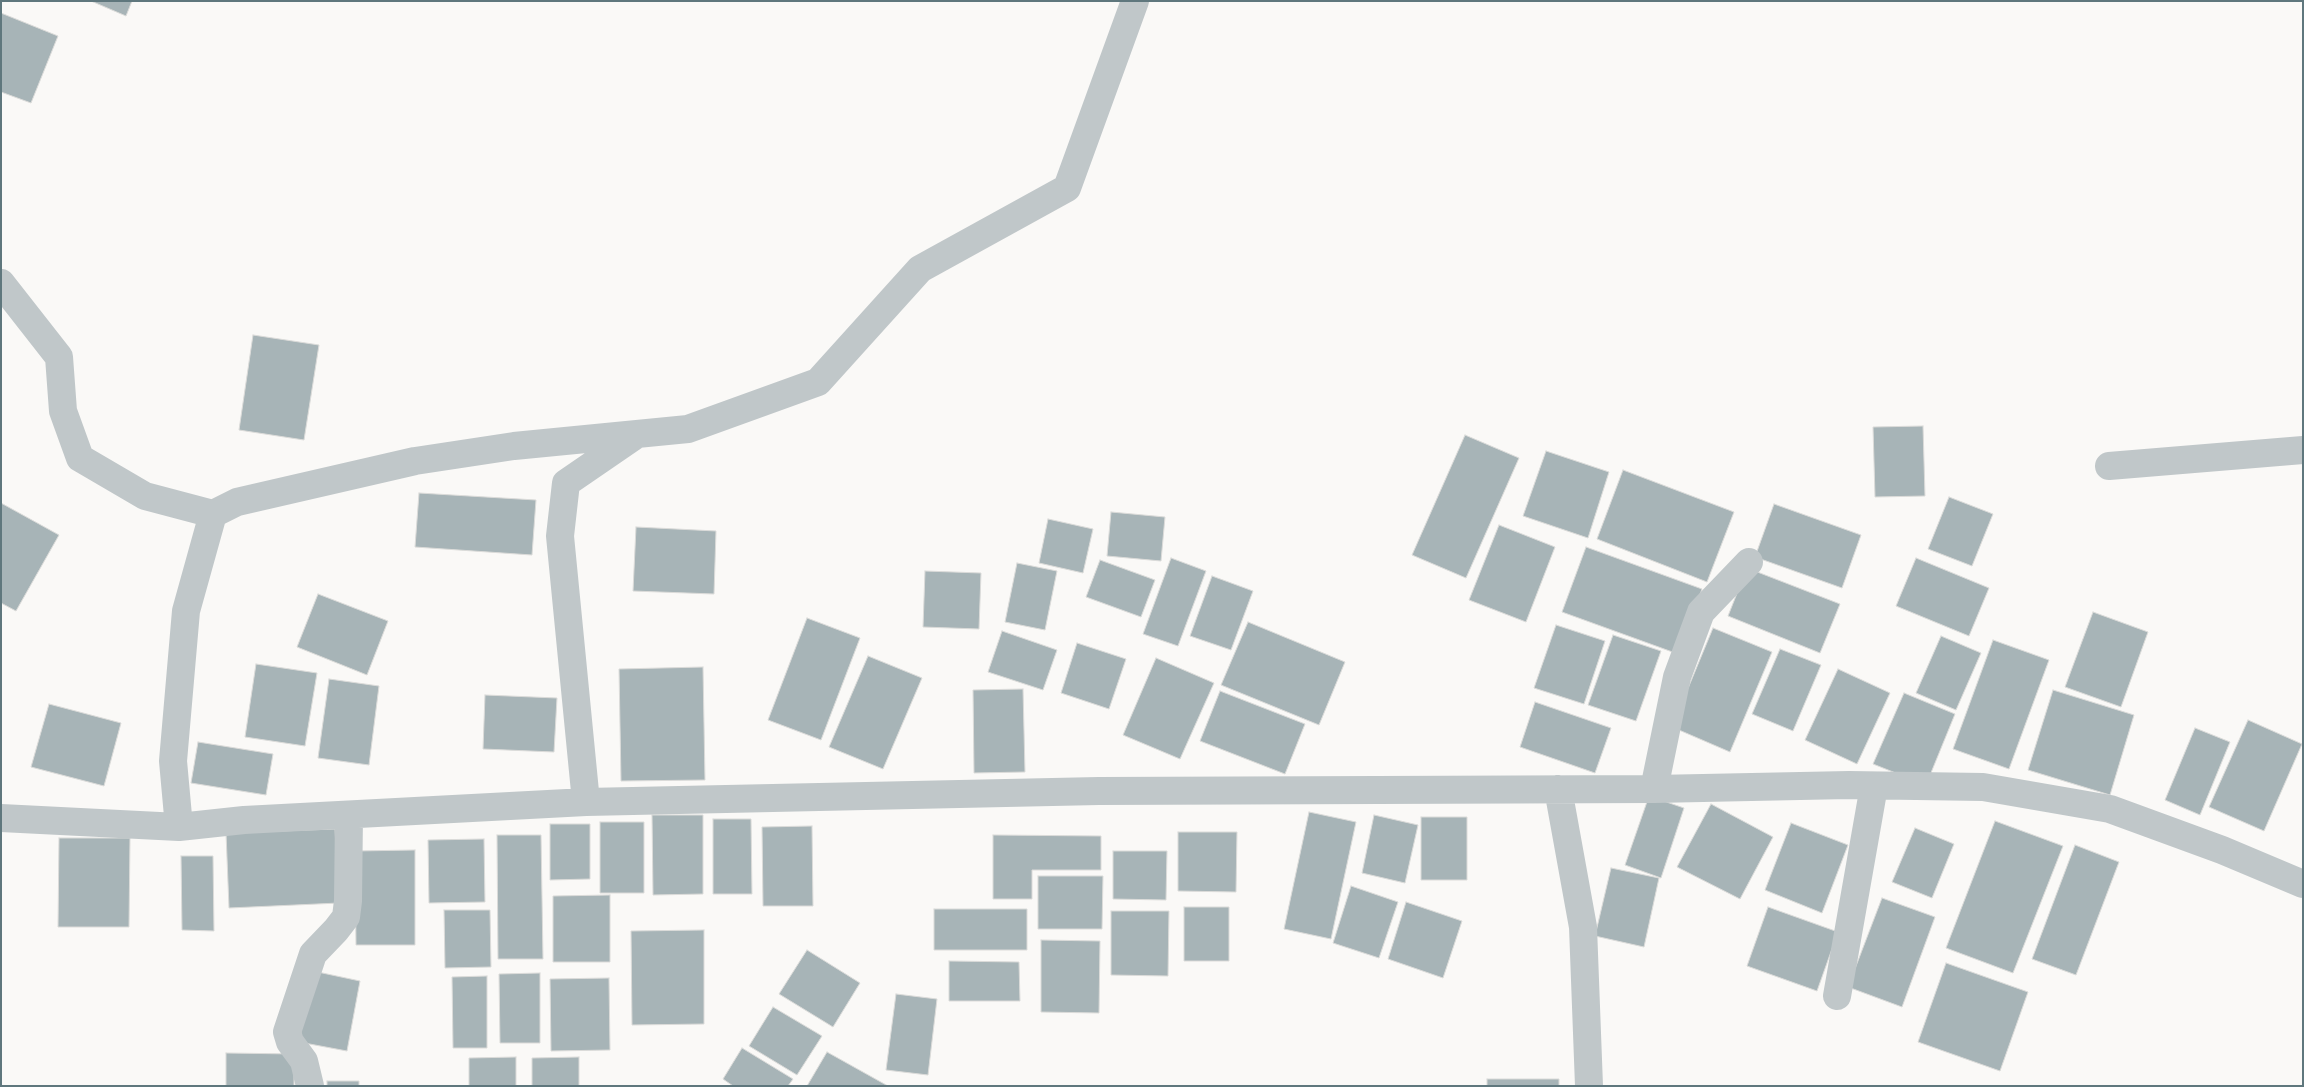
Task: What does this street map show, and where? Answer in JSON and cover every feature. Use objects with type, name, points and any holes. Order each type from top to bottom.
[{"type":"street","points":[[1,283],[59,357],[63,411],[80,458],[145,496],[214,514],[238,502],[415,461],[514,446],[688,429],[818,382],[920,269],[1066,188],[1135,1]]},
{"type":"street","points":[[586,802],[560,536],[566,483],[637,434]]},
{"type":"street","points":[[2108,466],[2303,450]]},
{"type":"street","points":[[178,827],[173,761],[186,611],[214,514]]},
{"type":"street","points":[[1654,789],[1677,677],[1701,612],[1749,562]]},
{"type":"street","points":[[1837,996],[1874,786]]},
{"type":"street","points":[[1,818],[178,827],[244,820],[586,802],[1099,791],[1983,786],[2110,809],[2222,850],[2303,884]]},
{"type":"street","points":[[1558,789],[1583,927],[1589,1086]]},
{"type":"street","points":[[310,1086],[304,1061],[290,1042],[287,1032],[313,954],[346,917],[348,901],[349,815]]},
{"type":"building","points":[[91,1],[132,1],[126,16]]},
{"type":"building","points":[[1,13],[58,36],[31,103],[1,92]]},
{"type":"building","points":[[253,335],[319,345],[304,440],[239,430]]},
{"type":"building","points":[[1923,426],[1925,496],[1875,497],[1873,427]]},
{"type":"building","points":[[1465,435],[1519,458],[1466,578],[1412,555]]},
{"type":"building","points":[[1546,451],[1609,472],[1588,538],[1523,516]]},
{"type":"building","points":[[1623,470],[1734,512],[1707,582],[1597,539]]},
{"type":"building","points":[[419,493],[536,500],[532,555],[415,547]]},
{"type":"building","points":[[1949,497],[1993,514],[1972,566],[1928,549]]},
{"type":"building","points":[[1,503],[59,535],[16,611],[1,603]]},
{"type":"building","points":[[1774,504],[1861,535],[1842,588],[1755,557]]},
{"type":"building","points":[[1111,512],[1165,517],[1161,561],[1107,556]]},
{"type":"building","points":[[1048,519],[1093,529],[1083,573],[1039,563]]},
{"type":"building","points":[[1499,525],[1555,547],[1526,622],[1469,600]]},
{"type":"building","points":[[636,527],[716,531],[714,594],[633,591]]},
{"type":"building","points":[[1586,547],[1702,589],[1678,654],[1562,612]]},
{"type":"building","points":[[1171,558],[1206,571],[1178,646],[1143,634]]},
{"type":"building","points":[[1916,558],[1989,588],[1969,636],[1896,606]]},
{"type":"building","points":[[1100,560],[1155,580],[1141,617],[1086,597]]},
{"type":"building","points":[[1017,563],[1057,571],[1045,630],[1005,622]]},
{"type":"building","points":[[1747,568],[1840,604],[1820,653],[1728,616]]},
{"type":"building","points":[[925,571],[981,573],[979,629],[923,627]]},
{"type":"building","points":[[1212,576],[1253,591],[1231,650],[1190,636]]},
{"type":"building","points":[[318,594],[388,621],[367,675],[297,647]]},
{"type":"building","points":[[2093,612],[2148,632],[2121,707],[2065,687]]},
{"type":"building","points":[[807,618],[860,638],[821,740],[768,720]]},
{"type":"building","points":[[1248,622],[1345,662],[1319,725],[1221,685]]},
{"type":"building","points":[[1556,625],[1605,641],[1584,704],[1534,688]]},
{"type":"building","points":[[1713,628],[1772,652],[1730,752],[1672,727]]},
{"type":"building","points":[[1002,631],[1057,650],[1043,690],[988,672]]},
{"type":"building","points":[[1613,635],[1661,651],[1636,721],[1588,705]]},
{"type":"building","points":[[1941,636],[1981,653],[1956,710],[1916,693]]},
{"type":"building","points":[[1993,640],[2049,660],[2009,769],[1953,749]]},
{"type":"building","points":[[1077,643],[1126,659],[1109,709],[1061,693]]},
{"type":"building","points":[[1780,649],[1821,665],[1793,731],[1752,714]]},
{"type":"building","points":[[868,656],[922,678],[883,769],[829,747]]},
{"type":"building","points":[[1156,658],[1214,683],[1180,759],[1123,735]]},
{"type":"building","points":[[256,664],[317,673],[305,746],[245,737]]},
{"type":"building","points":[[703,667],[705,780],[621,781],[619,669]]},
{"type":"building","points":[[1838,669],[1890,693],[1857,764],[1805,740]]},
{"type":"building","points":[[329,679],[379,686],[369,765],[318,758]]},
{"type":"building","points":[[1023,689],[1025,772],[974,773],[973,690]]},
{"type":"building","points":[[2053,690],[2134,715],[2110,795],[2028,770]]},
{"type":"building","points":[[1220,691],[1305,724],[1285,774],[1200,741]]},
{"type":"building","points":[[1904,693],[1955,714],[1926,785],[1873,764]]},
{"type":"building","points":[[485,695],[557,698],[554,752],[483,749]]},
{"type":"building","points":[[1535,702],[1611,728],[1595,773],[1520,747]]},
{"type":"building","points":[[49,704],[121,723],[104,786],[31,767]]},
{"type":"building","points":[[2248,720],[2302,744],[2264,831],[2209,807]]},
{"type":"building","points":[[2195,728],[2230,742],[2200,815],[2165,800]]},
{"type":"building","points":[[198,742],[273,754],[266,795],[191,783]]},
{"type":"building","points":[[1649,796],[1684,808],[1661,878],[1625,865]]},
{"type":"building","points":[[1711,804],[1773,837],[1740,899],[1677,867]]},
{"type":"building","points":[[1309,812],[1356,822],[1331,939],[1284,929]]},
{"type":"building","points":[[652,815],[703,815],[703,894],[653,895]]},
{"type":"building","points":[[1374,815],[1418,825],[1405,883],[1362,873]]},
{"type":"building","points":[[1421,817],[1467,817],[1467,880],[1421,880]]},
{"type":"building","points":[[713,819],[751,819],[752,894],[713,894]]},
{"type":"building","points":[[1995,821],[2063,846],[2013,973],[1946,948]]},
{"type":"building","points":[[600,822],[644,822],[644,893],[600,893]]},
{"type":"building","points":[[1791,823],[1848,845],[1822,913],[1765,890]]},
{"type":"building","points":[[550,824],[590,824],[590,879],[550,880]]},
{"type":"building","points":[[812,826],[813,906],[763,906],[762,827]]},
{"type":"building","points":[[1915,828],[1954,844],[1932,898],[1892,882]]},
{"type":"building","points":[[335,829],[339,903],[229,908],[226,833]]},
{"type":"building","points":[[1178,832],[1237,832],[1236,892],[1178,891]]},
{"type":"building","points":[[497,835],[541,835],[543,959],[498,959]]},
{"type":"building","points":[[993,835],[1101,836],[1101,870],[1032,870],[1032,899],[993,899]]},
{"type":"building","points":[[59,838],[130,838],[129,927],[58,927]]},
{"type":"building","points":[[484,839],[485,902],[429,903],[428,840]]},
{"type":"building","points":[[2075,845],[2119,862],[2076,975],[2032,959]]},
{"type":"building","points":[[415,850],[415,945],[356,945],[355,851]]},
{"type":"building","points":[[1113,851],[1167,851],[1166,900],[1113,899]]},
{"type":"building","points":[[181,856],[213,856],[214,931],[182,930]]},
{"type":"building","points":[[1611,868],[1659,878],[1644,947],[1595,936]]},
{"type":"building","points":[[1038,876],[1103,876],[1102,929],[1038,929]]},
{"type":"building","points":[[1351,886],[1398,902],[1379,958],[1333,943]]},
{"type":"building","points":[[610,895],[610,962],[553,962],[553,896]]},
{"type":"building","points":[[1882,898],[1935,917],[1902,1007],[1848,987]]},
{"type":"building","points":[[1406,902],[1462,921],[1443,978],[1388,959]]},
{"type":"building","points":[[1184,907],[1229,907],[1229,961],[1184,961]]},
{"type":"building","points":[[1768,907],[1838,932],[1817,991],[1747,966]]},
{"type":"building","points":[[934,909],[1027,909],[1027,950],[934,950]]},
{"type":"building","points":[[444,910],[490,910],[491,967],[445,968]]},
{"type":"building","points":[[1111,911],[1169,911],[1168,976],[1111,975]]},
{"type":"building","points":[[704,930],[704,1024],[632,1025],[631,931]]},
{"type":"building","points":[[1041,940],[1100,941],[1099,1013],[1041,1012]]},
{"type":"building","points":[[807,950],[860,983],[833,1027],[779,994]]},
{"type":"building","points":[[949,961],[1019,962],[1020,1001],[949,1001]]},
{"type":"building","points":[[1946,963],[2028,992],[2000,1071],[1918,1042]]},
{"type":"building","points":[[313,971],[360,981],[347,1051],[299,1042]]},
{"type":"building","points":[[540,973],[540,1043],[500,1043],[499,974]]},
{"type":"building","points":[[487,976],[487,1048],[453,1048],[452,977]]},
{"type":"building","points":[[609,978],[610,1050],[551,1051],[550,979]]},
{"type":"building","points":[[896,994],[937,999],[928,1075],[886,1070]]},
{"type":"building","points":[[773,1007],[822,1036],[797,1075],[749,1046]]},
{"type":"building","points":[[742,1048],[793,1079],[788,1086],[733,1086],[723,1079]]},
{"type":"building","points":[[827,1052],[888,1086],[807,1086]]},
{"type":"building","points":[[226,1053],[294,1054],[294,1086],[226,1086]]},
{"type":"building","points":[[516,1057],[516,1086],[469,1086],[469,1058]]},
{"type":"building","points":[[579,1057],[579,1086],[532,1086],[532,1058]]},
{"type":"building","points":[[1487,1079],[1559,1079],[1559,1086],[1487,1086]]},
{"type":"building","points":[[327,1081],[359,1081],[359,1086],[327,1086]]}]
